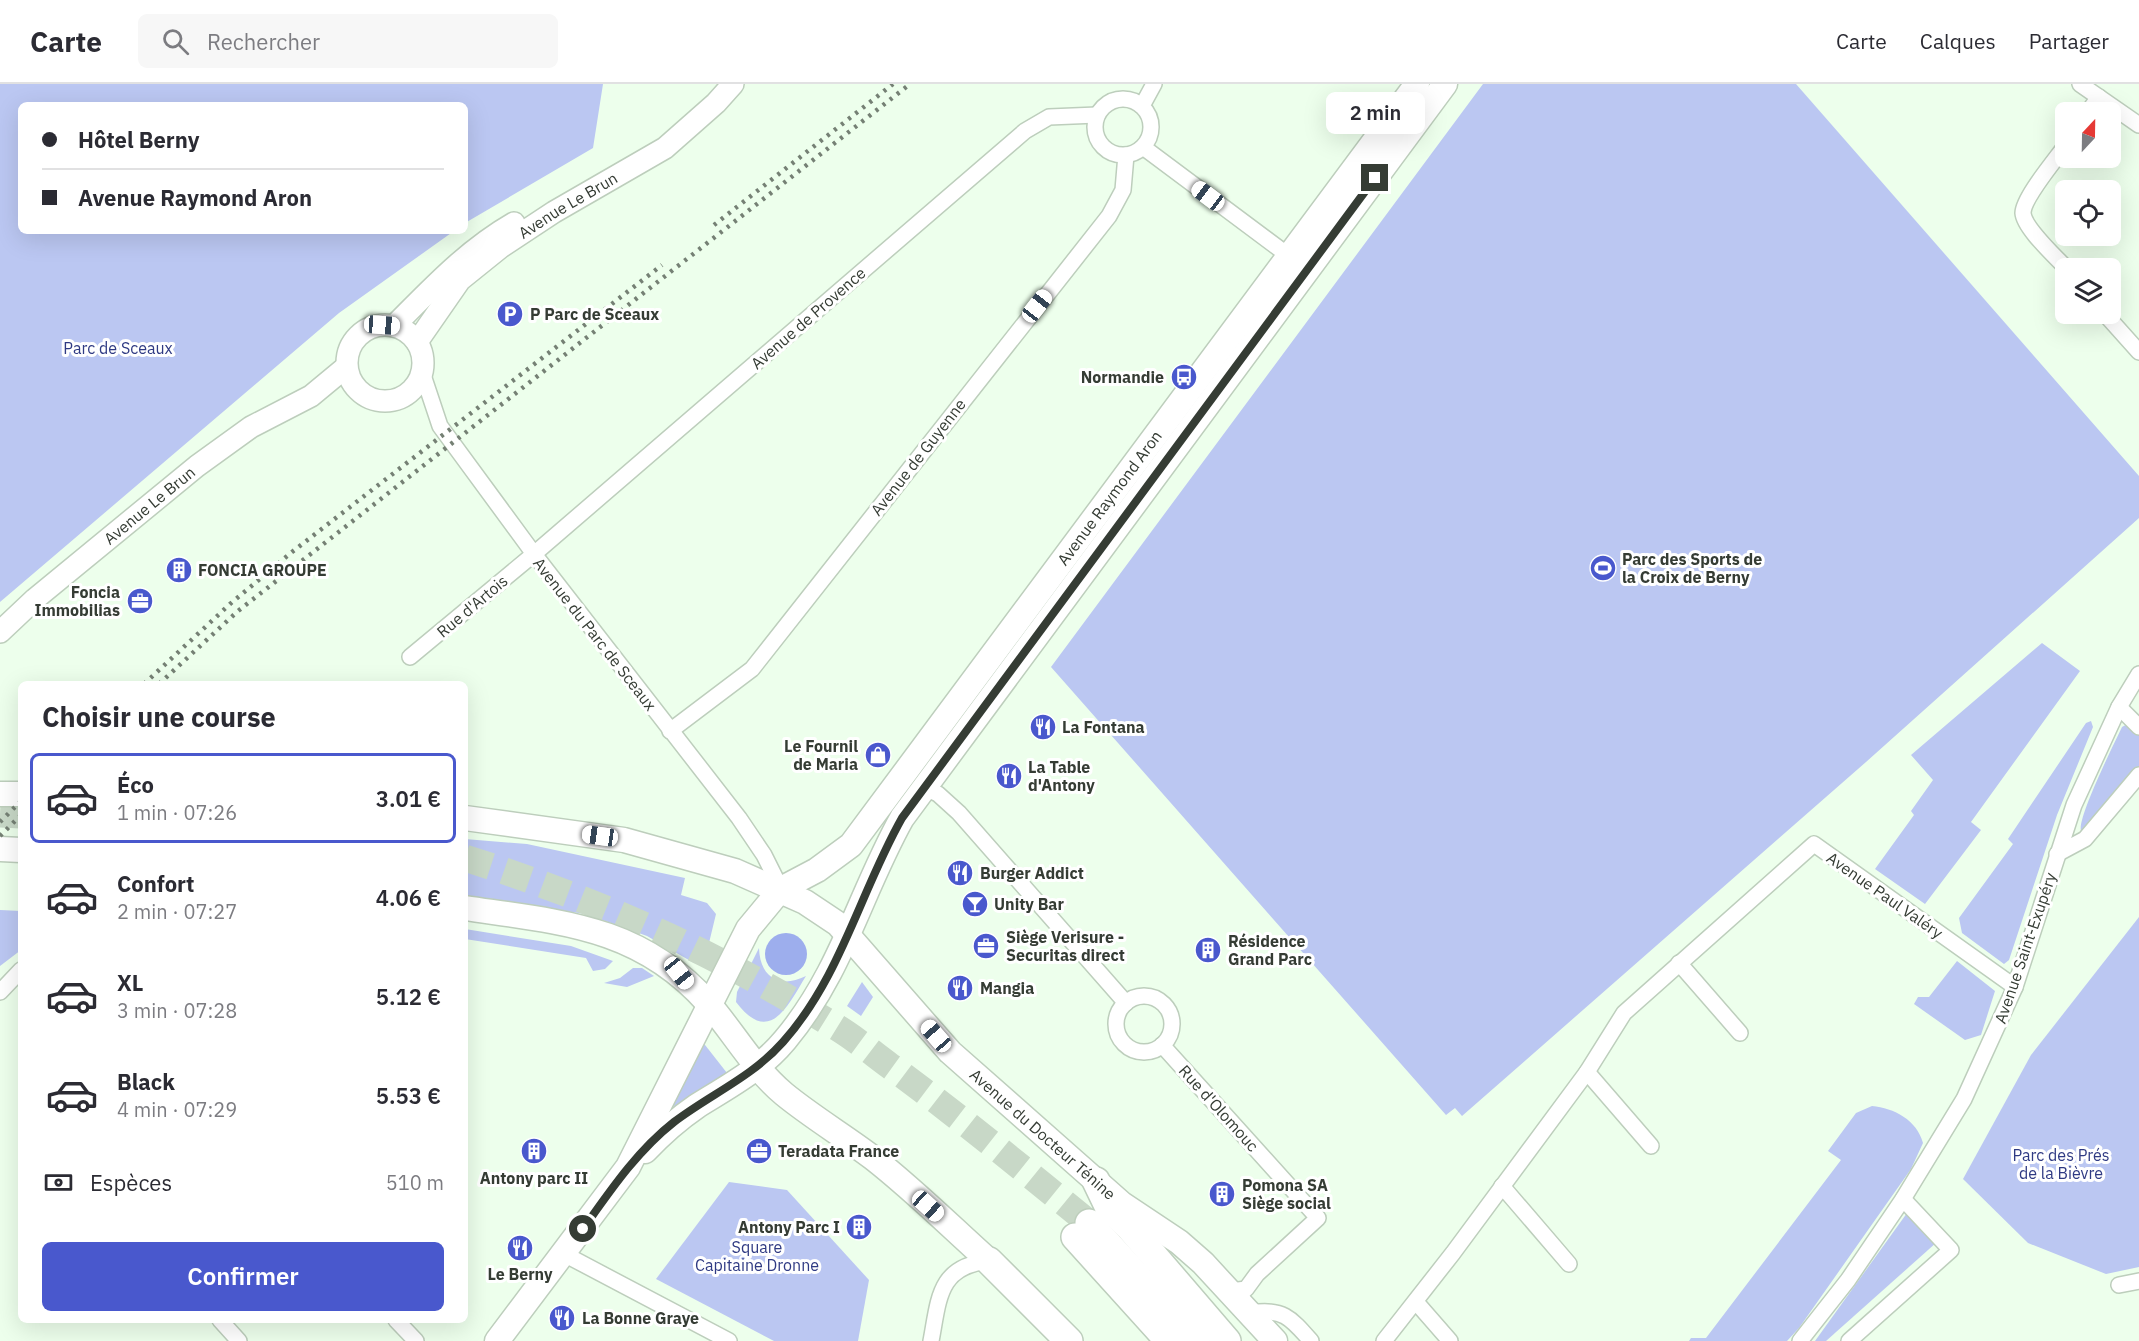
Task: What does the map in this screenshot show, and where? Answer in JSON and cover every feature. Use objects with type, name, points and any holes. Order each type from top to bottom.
[{"type":"highway","points":[[1096,1181],[1108,1206],[1130,1228],[1227,1341]]},
{"type":"highway","points":[[1169,1341],[1082,1230],[1196,1341]]},
{"type":"highway","points":[[989,1261],[1069,1341]]},
{"type":"main road","name":"Avenue Le Brun","points":[[394,326],[458,262],[485,239],[640,149],[674,123],[716,84]]},
{"type":"main road","name":"Avenue Le Brun","points":[[417,342],[460,280],[501,247],[555,212],[665,148],[716,104],[733,84]]},
{"type":"main road","name":"Avenue Raymond Aron","points":[[781,889],[817,870],[850,845],[1417,84]]},
{"type":"main road","name":"Avenue Raymond Aron","points":[[628,1167],[672,1124],[758,1068],[796,1024],[826,982],[849,937],[888,842],[923,787],[1445,84]]},
{"type":"main road","points":[[394,326],[403,329],[417,342],[423,362],[422,372],[417,384],[408,393],[397,399],[372,399],[354,386],[346,367],[349,348],[359,334],[370,327],[394,326]]},
{"type":"main road","name":"Avenue Le Brun","points":[[0,632],[35,599],[197,466],[251,427],[311,396],[346,367]]},
{"type":"main road","name":"Avenue Le Brun","points":[[311,396],[361,393]]},
{"type":"main road","points":[[0,794],[18,794]]},
{"type":"main road","name":"Avenue du Docteur Ténine","points":[[468,818],[624,840],[735,871],[781,889],[838,924],[950,1052],[1122,1204],[1179,1242],[1231,1291],[1275,1341]]},
{"type":"main road","points":[[0,849],[18,850]]},
{"type":"main road","points":[[497,1341],[628,1167],[675,1079],[708,1004],[748,929],[781,889]]},
{"type":"main road","points":[[468,908],[567,922],[631,943],[679,973],[708,1004],[758,1068],[784,1093],[875,1160],[989,1261]]},
{"type":"street","points":[[1142,106],[1155,84]]},
{"type":"street","points":[[2080,84],[2139,125]]},
{"type":"street","points":[[2095,102],[2099,97]]},
{"type":"street","points":[[1117,99],[1135,101],[1142,106],[1148,113],[1151,131],[1143,147],[1126,155],[1117,155],[1102,147],[1094,132],[1097,115],[1102,107],[1117,99]]},
{"type":"street","name":"Avenue de Provence","points":[[534,554],[1025,131],[1049,117],[1097,115]]},
{"type":"street","points":[[1143,147],[1289,256]]},
{"type":"street","name":"Avenue de Guyenne","points":[[670,731],[752,669],[1109,216],[1123,190],[1126,155]]},
{"type":"street","points":[[2055,161],[2027,200],[2023,213],[2028,226],[2057,258]]},
{"type":"street","points":[[2114,324],[2139,352]]},
{"type":"street","name":"Avenue du Parc de Sceaux","points":[[422,372],[440,426],[534,554],[754,838],[781,889]]},
{"type":"street","name":"Rue d'Artois","points":[[410,657],[534,554]]},
{"type":"street","name":"Avenue Saint-Exupéry","points":[[1800,1341],[1848,1280],[1903,1199],[1964,1100],[2015,987],[2074,805],[2119,707],[2139,674]]},
{"type":"street","points":[[2119,707],[2139,727]]},
{"type":"street","name":"Avenue Saint-Exupéry","points":[[2057,854],[2085,840],[2139,775]]},
{"type":"street","points":[[923,787],[938,794],[958,813],[1126,1003]]},
{"type":"street","name":"Avenue Paul Valéry","points":[[1384,1341],[1416,1302],[1587,1072],[1624,1013],[1814,844],[2015,987]]},
{"type":"street","points":[[1679,963],[1740,1033]]},
{"type":"street","points":[[0,992],[18,973]]},
{"type":"street","points":[[1142,996],[1158,1000],[1165,1006],[1172,1022],[1171,1030],[1162,1045],[1147,1052],[1130,1048],[1124,1043],[1116,1027],[1120,1010],[1126,1003],[1142,996]]},
{"type":"street","name":"Rue d'Olomouc","points":[[1162,1045],[1318,1218],[1257,1274],[1246,1289],[1231,1291]]},
{"type":"street","points":[[1587,1072],[1651,1146]]},
{"type":"street","points":[[1502,1186],[1569,1264]]},
{"type":"street","points":[[1849,1341],[1951,1250],[1903,1199]]},
{"type":"street","points":[[564,1254],[729,1341]]},
{"type":"street","points":[[931,1341],[940,1291],[954,1273],[967,1263],[989,1261]]},
{"type":"street","points":[[2119,1285],[2139,1281]]},
{"type":"street","points":[[1416,1302],[1450,1341]]},
{"type":"street","points":[[1251,1313],[1267,1310],[1282,1314],[1311,1341]]},
{"type":"street","points":[[223,1323],[239,1341]]},
{"type":"street","points":[[399,1323],[416,1341]]},
{"type":"green space","name":"Parc de Sceaux","points":[[0,84],[603,84],[593,148],[468,221],[468,102],[18,102],[18,234],[450,234],[339,313],[0,602]]},
{"type":"green space","name":"Parc des Sports de la Croix de Berny","points":[[1483,84],[1796,84],[2139,476],[2139,518],[1866,762],[1462,1116],[1455,1108],[1446,1115],[1051,667]]},
{"type":"green space","points":[[2042,643],[2080,671],[1971,822],[1981,830],[1925,904],[1875,869],[1914,815],[1911,811],[1933,780],[1911,755]]},
{"type":"green space","points":[[2091,721],[2093,727],[2057,815],[2009,960],[2004,964],[1962,933],[1959,918],[2013,844],[2008,839],[2086,723]]},
{"type":"green space","points":[[2129,723],[2139,734],[2139,768],[2081,831],[2081,823],[2097,780],[2122,727]]},
{"type":"green space","points":[[468,839],[527,844],[685,878],[681,895],[707,903],[716,914],[709,943],[694,963],[647,936],[586,914],[468,897]]},
{"type":"green space","points":[[0,910],[18,911],[18,952],[0,966]]},
{"type":"green space","name":"Parc des Prés de la Bièvre","points":[[2139,917],[2139,1267],[2106,1274],[2028,1243],[1963,1179],[2031,1055]]},
{"type":"green space","points":[[468,929],[571,946],[613,961],[605,969],[593,971],[586,958],[468,939]]},
{"type":"green space","points":[[759,948],[763,967],[773,978],[788,981],[806,976],[785,1009],[777,1017],[768,1021],[759,1021],[748,1015],[736,1002],[737,992]]},
{"type":"green space","points":[[1957,961],[1995,991],[1981,1035],[1965,1040],[1914,1004],[1918,997],[1929,997]]},
{"type":"green space","points":[[633,968],[642,968],[654,976],[627,987],[604,983],[620,978]]},
{"type":"green space","points":[[862,982],[873,997],[861,1016],[847,1006]]},
{"type":"green space","points":[[698,1036],[727,1073],[665,1112]]},
{"type":"green space","points":[[1872,1106],[1888,1109],[1904,1117],[1916,1128],[1923,1143],[1911,1169],[1799,1328],[1787,1341],[1689,1341],[1691,1338],[1706,1338],[1841,1160],[1828,1151],[1856,1113]]},
{"type":"green space","name":"Square Capitaine Dronne","points":[[729,1182],[787,1190],[869,1280],[858,1341],[774,1341],[656,1279]]},
{"type":"green space","points":[[1907,1213],[1937,1242],[1826,1341],[1815,1341]]},
{"type":"shaded area","points":[[786,933],[794,934],[801,939],[806,946],[806,962],[801,969],[794,974],[786,975],[778,974],[771,969],[766,962],[765,954],[766,946],[771,939],[778,934]]},
{"type":"tunnel","points":[[0,814],[18,815]]},
{"type":"tunnel","points":[[468,859],[560,891],[653,929],[788,998],[861,1044],[966,1124],[1089,1223]]},
{"type":"railway","points":[[714,225],[893,84]]},
{"type":"railway","points":[[162,681],[238,611],[910,84]]},
{"type":"railway","points":[[147,681],[230,604],[292,552],[662,265]]},
{"type":"railway","points":[[0,822],[18,804]]},
{"type":"railway","points":[[0,836],[18,818]]},
{"type":"place","name":"P Parc de Sceaux","points":[[510,314]]},
{"type":"place","name":"Normandie","points":[[1184,377]]},
{"type":"place","name":"Parc des Sports de la Croix de Berny","points":[[1603,568]]},
{"type":"place","name":"FONCIA GROUPE","points":[[179,570]]},
{"type":"place","name":"Foncia Immobilias","points":[[140,601]]},
{"type":"place","name":"La Fontana","points":[[1043,727]]},
{"type":"place","name":"Le Fournil de Maria","points":[[878,755]]},
{"type":"place","name":"La Table d'Antony","points":[[1009,776]]},
{"type":"place","name":"Burger Addict","points":[[960,873]]},
{"type":"place","name":"Unity Bar","points":[[975,904]]},
{"type":"place","name":"Siège Verisure - Securitas direct","points":[[986,946]]},
{"type":"place","name":"Résidence Grand Parc","points":[[1208,950]]},
{"type":"place","name":"Mangia","points":[[960,988]]},
{"type":"place","name":"Antony parc II","points":[[534,1151]]},
{"type":"place","name":"Teradata France","points":[[759,1151]]},
{"type":"place","name":"Pomona SA Siège social","points":[[1222,1194]]},
{"type":"place","name":"Antony Parc I","points":[[859,1227]]},
{"type":"place","name":"Le Berny","points":[[520,1248]]},
{"type":"place","name":"La Bonne Graye","points":[[562,1318]]},
{"type":"route","points":[[583,1229],[628,1167],[672,1124],[758,1068],[784,1041],[826,982],[863,906],[888,842],[923,787],[1375,178]]}]
